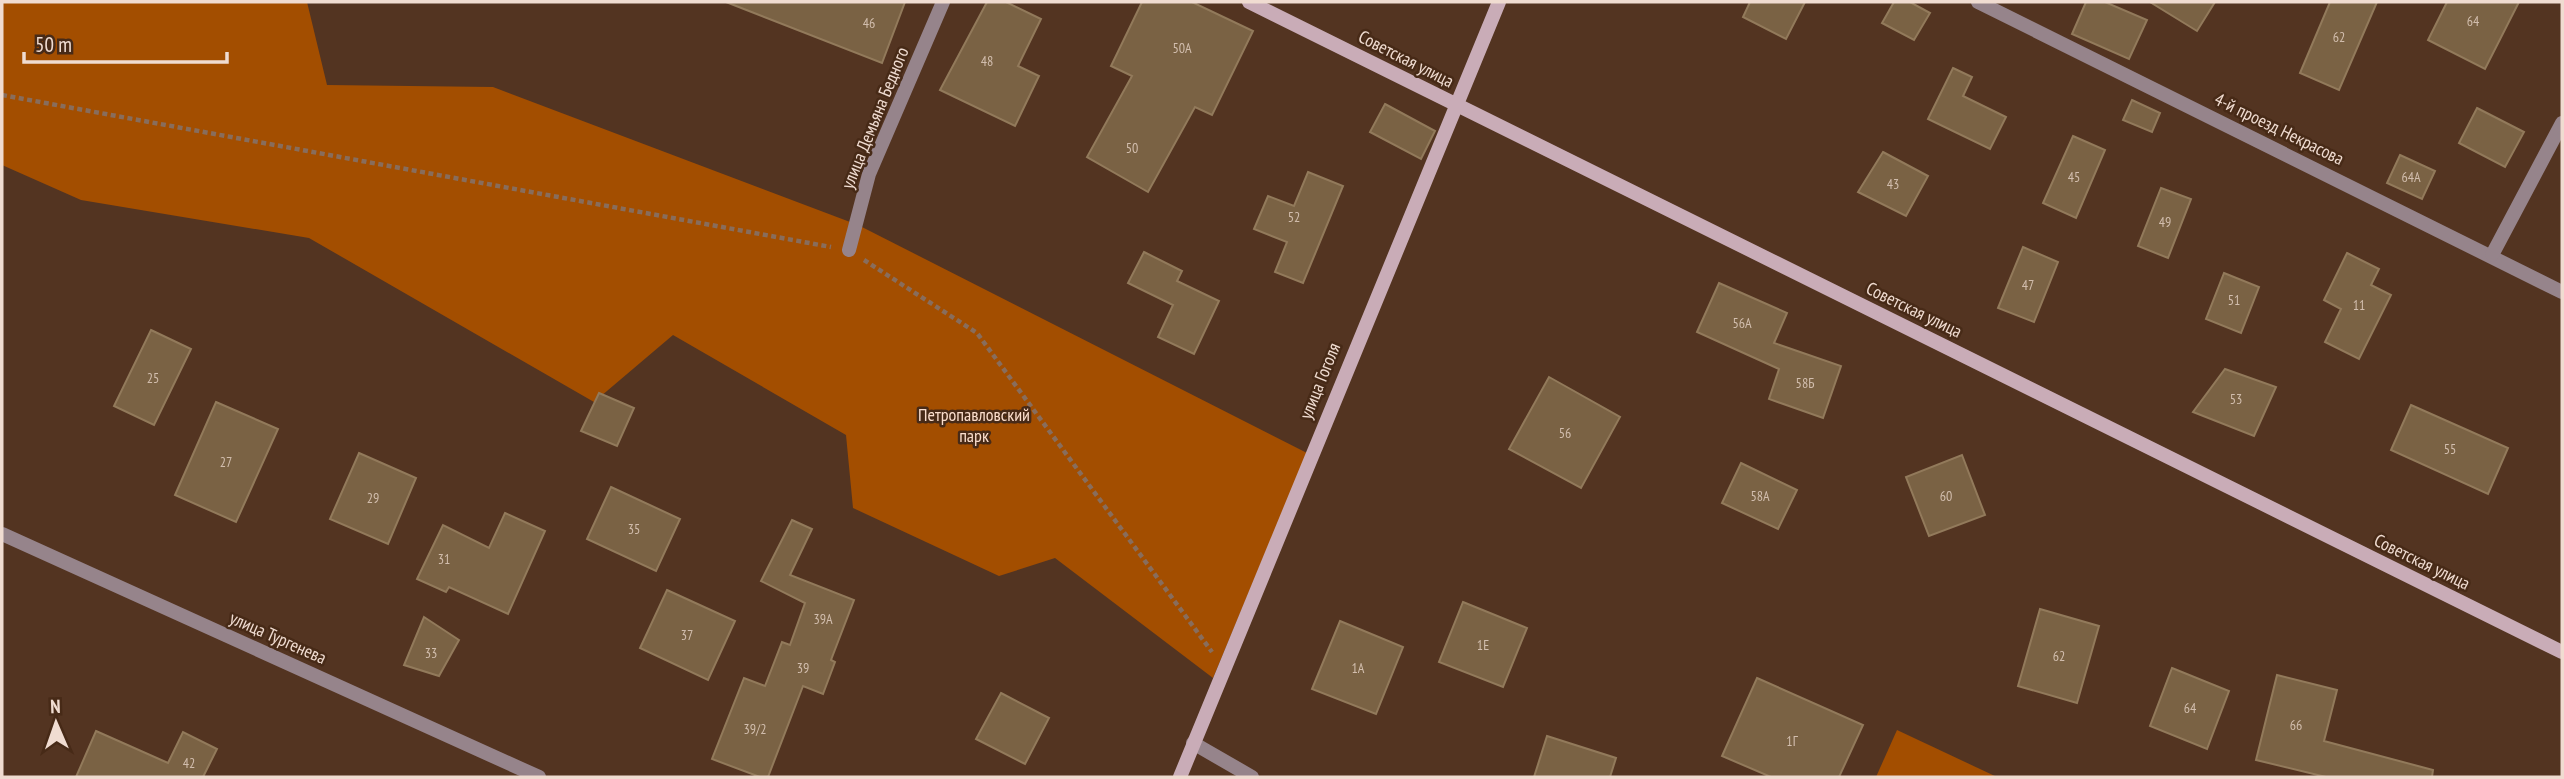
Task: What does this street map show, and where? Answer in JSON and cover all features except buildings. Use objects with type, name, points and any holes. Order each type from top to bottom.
[{"type":"street","name":"улица Демьяна Бедного","points":[[849,250],[869,174],[943,2]]},
{"type":"street","name":"Советская улица","points":[[1249,2],[2562,652]]},
{"type":"street","name":"улица Гоголя","points":[[1180,777],[1454,105],[1499,2]]},
{"type":"street","name":"4-й проезд Некрасова","points":[[1978,2],[2562,292]]},
{"type":"street","points":[[2492,256],[2562,124]]},
{"type":"street","name":"улица Тургенева","points":[[2,534],[538,777]]},
{"type":"street","points":[[1193,743],[1252,777]]},
{"type":"path","points":[[2,95],[849,250],[977,333],[1223,668]]},
{"type":"green space","name":"Петропавловский парк","points":[[2,2],[307,2],[327,85],[493,87],[858,225],[1307,453],[1213,678],[1055,558],[999,576],[853,508],[846,435],[673,335],[594,402],[309,238],[81,200],[2,165]]},
{"type":"green space","points":[[1897,730],[1997,777],[1876,777]]}]
